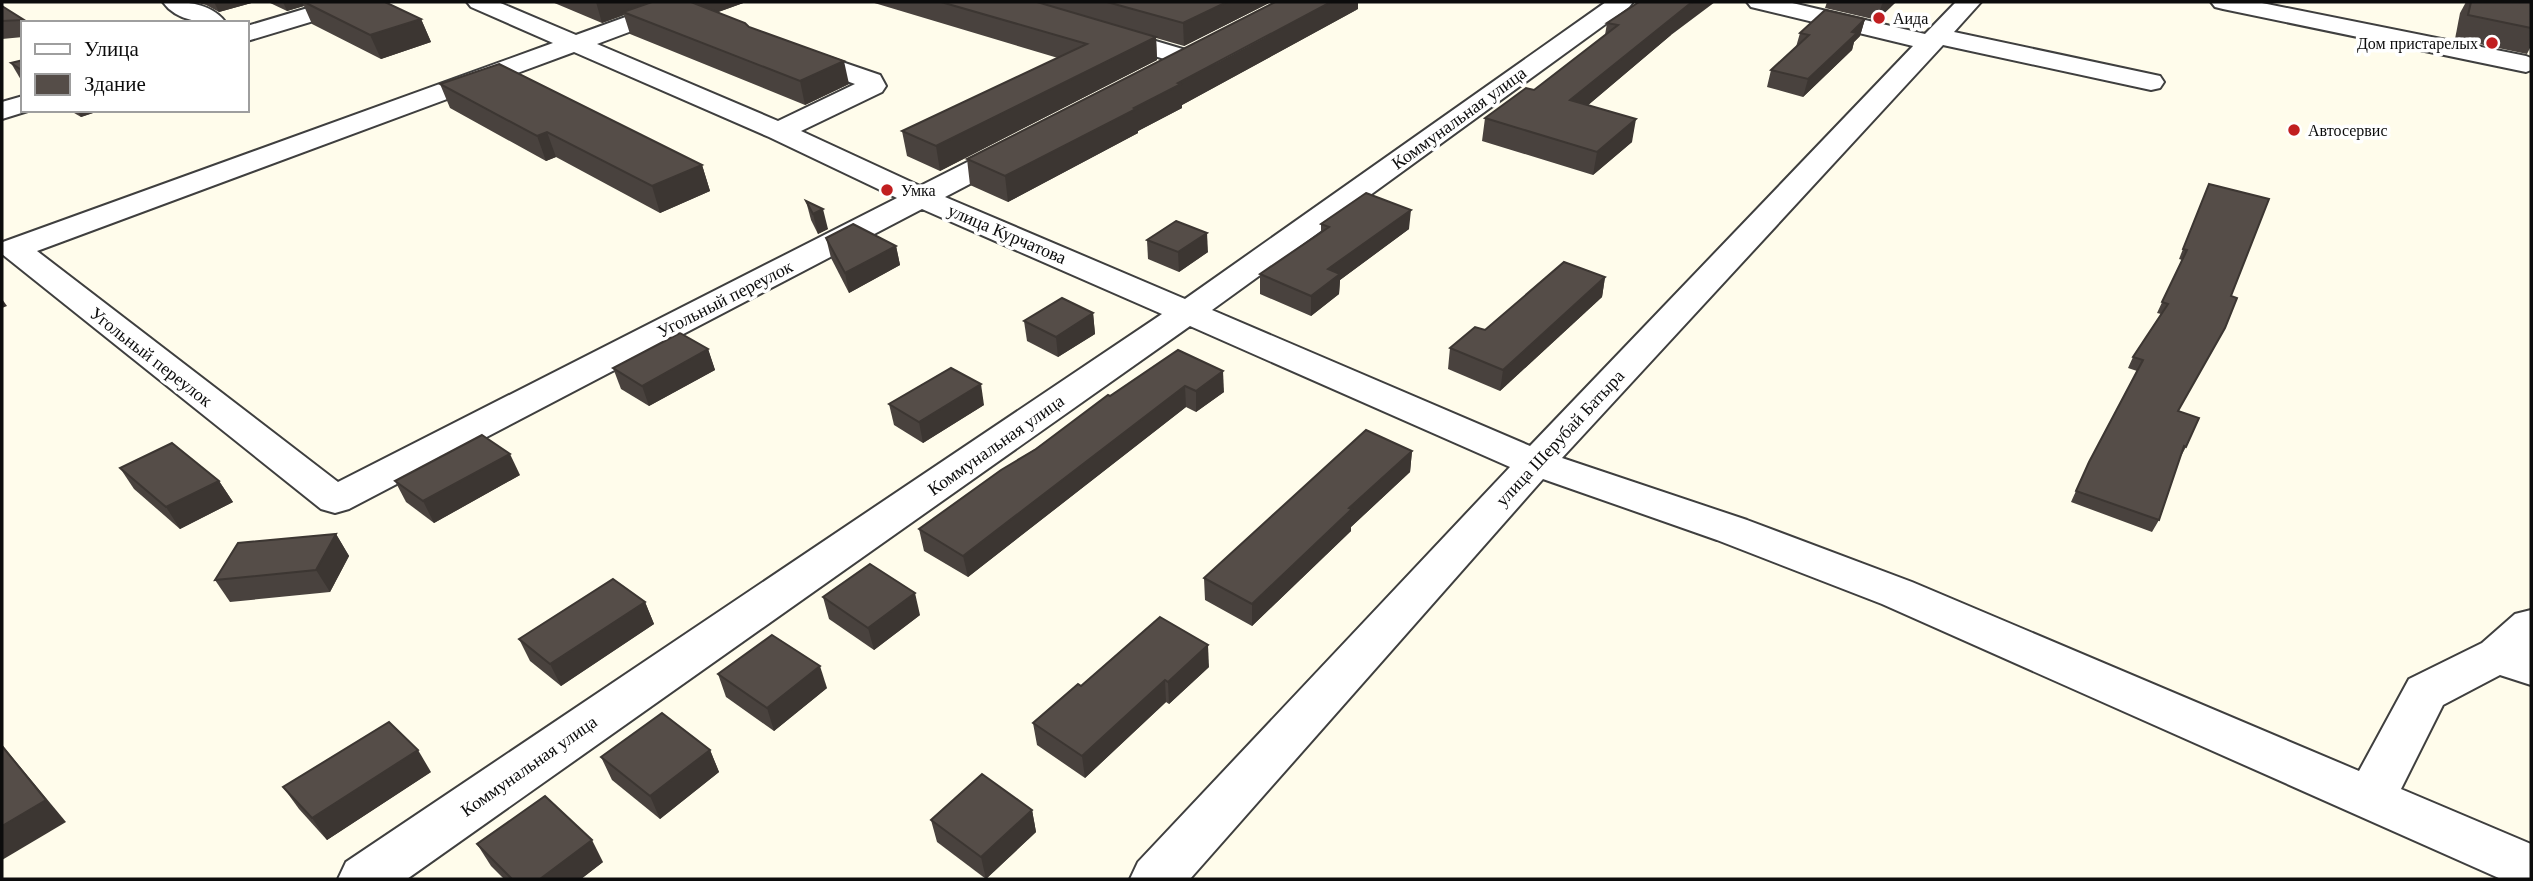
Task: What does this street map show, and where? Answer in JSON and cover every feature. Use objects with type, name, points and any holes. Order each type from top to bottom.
[{"type":"street","points":[[175,2],[210,21]]},
{"type":"street","points":[[248,34],[352,2]]},
{"type":"street","name":"улица Курчатова","points":[[479,2],[779,131],[922,198],[1536,463],[1732,530],[1897,593],[2531,868]]},
{"type":"street","name":"Угольный переулок","points":[[688,2],[577,45],[14,249],[335,500],[922,198]]},
{"type":"street","name":"Коммунальная улица","points":[[365,879],[1188,312],[1621,2]]},
{"type":"street","points":[[1759,2],[2151,82]]},
{"type":"street","name":"улица Шерубай Батыра","points":[[1157,879],[1536,463],[1969,2]]},
{"type":"street","points":[[2223,2],[2526,64]]},
{"type":"street","points":[[1080,26],[1187,58]]},
{"type":"street","points":[[776,46],[871,81],[873,86],[779,131]]},
{"type":"street","points":[[1151,77],[1211,46]]},
{"type":"street","points":[[2,111],[21,105]]},
{"type":"street","points":[[922,198],[1042,134]]},
{"type":"street","points":[[2370,799],[2426,692],[2520,650]]},
{"type":"building","points":[[304,2],[385,2],[421,19],[370,35]]},
{"type":"building","points":[[652,2],[691,2],[749,27],[844,61],[800,81],[623,12]]},
{"type":"building","points":[[941,2],[1037,2],[1156,37],[936,146],[902,131],[1087,44]]},
{"type":"building","points":[[1107,2],[1227,2],[1183,23]]},
{"type":"building","points":[[1275,2],[1331,2],[1178,83],[1181,84],[1134,108],[1136,109],[1005,176],[967,159]]},
{"type":"building","points":[[1639,2],[1692,2],[1570,100],[1636,119],[1597,152],[1485,118],[1526,88],[1534,90],[1618,25],[1607,23]]},
{"type":"building","points":[[2471,2],[2531,2],[2531,28],[2468,15]]},
{"type":"building","points":[[2,6],[24,20],[2,21]]},
{"type":"building","points":[[1825,10],[1865,19],[1852,32],[1857,33],[1808,79],[1771,70],[1809,35],[1800,33]]},
{"type":"building","points":[[21,60],[21,70],[11,63]]},
{"type":"building","points":[[499,64],[702,165],[652,186],[547,132],[537,136],[440,84]]},
{"type":"building","points":[[2209,184],[2269,199],[2231,296],[2237,298],[2225,328],[2178,411],[2199,418],[2186,447],[2184,446],[2159,520],[2076,491],[2143,360],[2133,357],[2168,304],[2162,302],[2187,250],[2183,249]]},
{"type":"building","points":[[1366,193],[1411,210],[1328,269],[1340,274],[1311,296],[1260,274],[1329,227],[1321,224]]},
{"type":"building","points":[[806,201],[823,209],[813,214]]},
{"type":"building","points":[[1176,221],[1207,233],[1178,252],[1147,240]]},
{"type":"building","points":[[853,224],[896,246],[845,273],[826,238]]},
{"type":"building","points":[[1564,262],[1605,277],[1503,370],[1450,348],[1475,327],[1485,330]]},
{"type":"building","points":[[1062,298],[1093,313],[1056,337],[1024,321]]},
{"type":"building","points":[[680,333],[708,349],[642,386],[613,368]]},
{"type":"building","points":[[1178,350],[1223,371],[1196,391],[1185,386],[963,556],[919,529],[1001,470],[1036,449],[1108,395]]},
{"type":"building","points":[[951,368],[981,384],[919,422],[889,404]]},
{"type":"building","points":[[1366,430],[1412,451],[1349,508],[1352,509],[1252,604],[1204,578]]},
{"type":"building","points":[[482,435],[510,454],[423,501],[395,481]]},
{"type":"building","points":[[172,443],[219,481],[166,507],[120,468]]},
{"type":"building","points":[[336,534],[316,570],[215,580],[238,543]]},
{"type":"building","points":[[870,564],[915,593],[868,628],[823,597]]},
{"type":"building","points":[[613,579],[645,602],[550,664],[519,639]]},
{"type":"building","points":[[1160,617],[1208,645],[1168,682],[1165,680],[1082,756],[1033,723],[1078,684],[1081,686]]},
{"type":"building","points":[[772,635],[820,666],[767,708],[718,674]]},
{"type":"building","points":[[662,713],[710,750],[650,796],[601,757]]},
{"type":"building","points":[[389,722],[418,750],[312,818],[283,787]]},
{"type":"building","points":[[2,746],[46,800],[2,826]]},
{"type":"building","points":[[982,774],[1032,810],[981,857],[931,820]]},
{"type":"building","points":[[545,796],[592,840],[540,879],[512,879],[477,844]]},
{"type":"place","name":"Аида","points":[[1879,18]]},
{"type":"place","name":"Дом пристарелых","points":[[2492,43]]},
{"type":"place","name":"Автосервис","points":[[2294,130]]},
{"type":"place","name":"Умка","points":[[887,190]]}]
